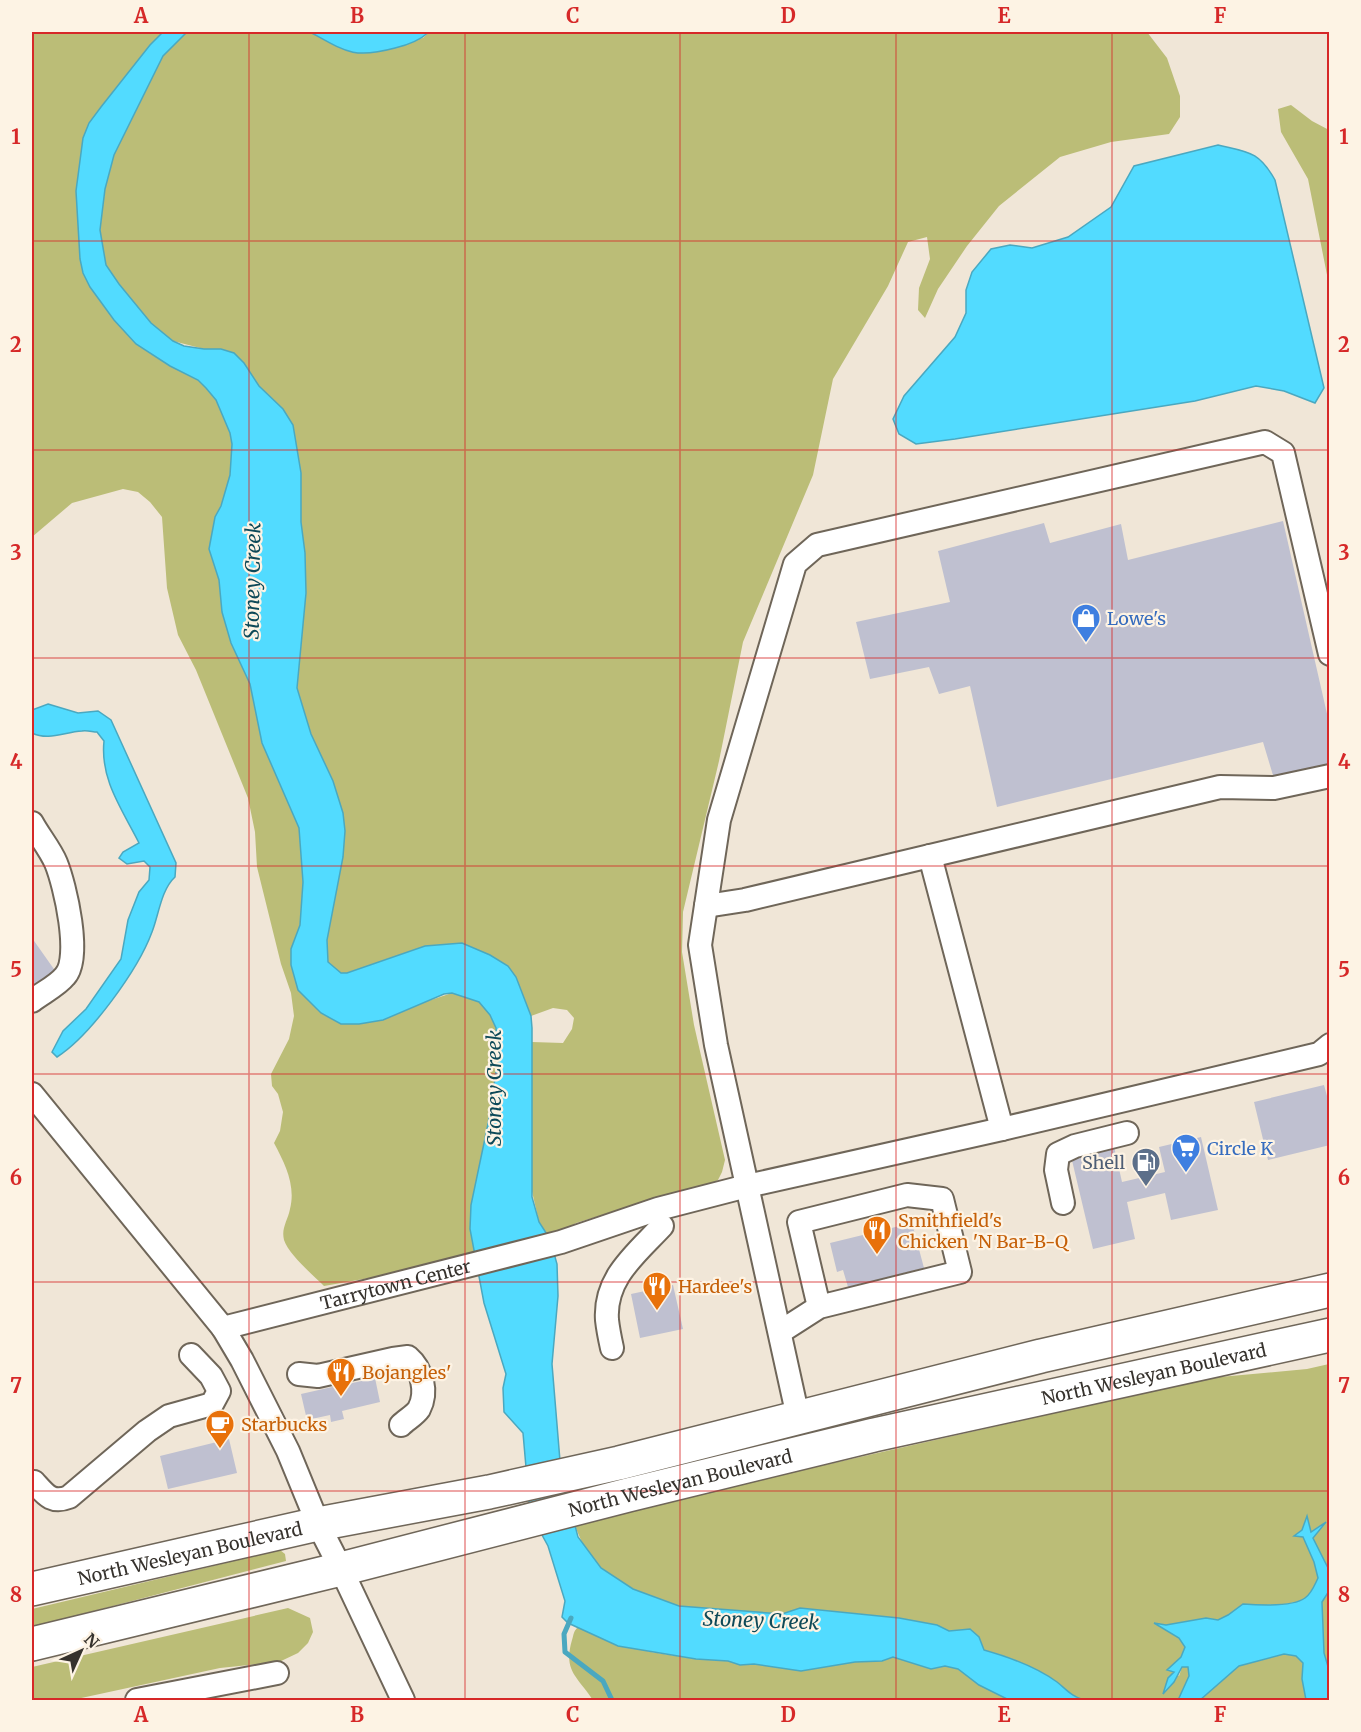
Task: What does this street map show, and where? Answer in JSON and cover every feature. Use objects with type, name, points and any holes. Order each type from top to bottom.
[{"type":"highway","name":"North Wesleyan Boulevard","points":[[32,1589],[318,1524],[489,1492],[619,1463],[1041,1356],[1329,1290]]},
{"type":"highway","name":"North Wesleyan Boulevard","points":[[32,1644],[342,1569],[628,1495],[874,1435],[1329,1335]]},
{"type":"highway","points":[[1041,1356],[1050,1395]]},
{"type":"street","points":[[798,1417],[716,1045],[700,945],[719,820],[795,564],[817,545],[1265,442],[1283,453],[1329,654]]},
{"type":"street","points":[[706,906],[745,900],[1220,787],[1274,788],[1329,776]]},
{"type":"street","points":[[32,823],[56,862],[68,906],[72,934],[72,957],[67,975],[32,1001]]},
{"type":"street","points":[[930,856],[1002,1129]]},
{"type":"street","name":"Tarrytown Center","points":[[223,1328],[660,1217],[747,1186],[1319,1054],[1329,1045]]},
{"type":"street","points":[[32,1094],[223,1328],[288,1450],[318,1524],[342,1569],[403,1701]]},
{"type":"street","points":[[1064,1203],[1056,1170],[1058,1154],[1075,1146],[1127,1133]]},
{"type":"street","points":[[780,1332],[819,1307],[960,1272],[942,1199],[907,1195],[799,1222],[819,1307]]},
{"type":"street","points":[[612,1348],[607,1319],[612,1284],[660,1217]]},
{"type":"street","points":[[34,1482],[48,1497],[60,1501],[69,1497],[147,1431],[170,1416],[212,1404],[219,1391],[211,1376],[190,1355]]},
{"type":"street","points":[[299,1374],[318,1376],[408,1357],[417,1365],[422,1382],[422,1398],[418,1411],[401,1425]]},
{"type":"street","points":[[136,1701],[277,1673]]},
{"type":"green space","points":[[32,32],[163,32],[101,107],[90,287],[114,320],[136,344],[170,366],[198,380],[206,388],[216,400],[230,433],[232,444],[230,475],[221,506],[215,517],[209,549],[219,580],[222,612],[231,643],[250,684],[262,743],[299,828],[303,882],[300,925],[291,949],[291,965],[321,1013],[341,1024],[359,1024],[452,993],[479,1002],[490,1015],[496,1028],[498,1059],[488,1124],[474,1253],[386,1275],[324,1286],[296,1258],[284,1240],[283,1232],[292,1192],[285,1167],[274,1143],[280,1131],[283,1112],[278,1094],[272,1086],[271,1074],[289,1039],[294,1016],[291,993],[281,964],[257,867],[255,832],[248,798],[196,670],[178,635],[167,588],[162,517],[138,492],[123,489],[72,503],[32,537]]},
{"type":"green space","points":[[187,32],[310,32],[351,52],[423,38],[429,32],[1147,32],[1167,58],[1180,96],[1180,117],[1169,134],[1111,142],[1060,157],[999,206],[967,246],[938,289],[925,318],[918,310],[919,288],[930,259],[927,237],[908,242],[888,286],[833,379],[813,475],[743,642],[719,761],[683,912],[682,952],[694,1025],[725,1160],[718,1180],[709,1185],[673,1193],[576,1223],[550,1239],[539,1222],[531,1187],[532,1042],[563,1043],[572,1029],[574,1018],[567,1010],[553,1008],[531,1016],[516,977],[425,946],[347,973],[341,973],[328,962],[327,940],[343,857],[333,781],[311,734],[297,688],[306,593],[305,553],[283,409],[259,386],[244,363],[221,349],[204,349],[173,341],[151,323],[106,265],[100,230],[105,189],[114,155],[163,56]]},
{"type":"green space","points":[[1291,105],[1312,121],[1329,130],[1329,285],[1308,179],[1281,132],[1278,109]]},
{"type":"green space","points":[[1329,1364],[1329,1577],[1328,1568],[1312,1538],[1323,1524],[1311,1532],[1307,1518],[1303,1537],[1319,1578],[1305,1598],[1284,1604],[1243,1604],[1218,1620],[1206,1618],[1172,1634],[1179,1638],[1185,1647],[1181,1657],[1168,1670],[1179,1676],[1182,1667],[1188,1667],[1189,1676],[1180,1698],[1182,1700],[1080,1699],[1040,1671],[984,1650],[979,1637],[970,1629],[949,1631],[937,1625],[899,1618],[800,1608],[782,1614],[679,1606],[633,1589],[601,1568],[584,1547],[574,1524],[1209,1378],[1307,1369]]},
{"type":"green space","points":[[280,1550],[285,1554],[286,1561],[32,1627],[32,1609]]},
{"type":"green space","points":[[1329,1591],[1329,1670],[1324,1653],[1322,1602]]},
{"type":"green space","points":[[288,1608],[310,1618],[313,1632],[308,1643],[298,1653],[279,1662],[220,1668],[72,1700],[32,1700],[32,1667]]},
{"type":"green space","points":[[578,1627],[610,1641],[651,1652],[728,1661],[740,1665],[754,1664],[783,1668],[821,1667],[882,1661],[893,1657],[931,1669],[945,1666],[958,1669],[979,1685],[1009,1700],[593,1700],[570,1666],[570,1650],[575,1630]]},
{"type":"green space","points":[[1284,1654],[1296,1656],[1303,1663],[1302,1679],[1306,1700],[1200,1700],[1239,1666]]},
{"type":"water","name":"Stoney Creek","points":[[163,32],[187,32],[163,56],[114,155],[105,189],[100,230],[106,265],[151,323],[173,341],[184,346],[221,349],[234,353],[244,363],[259,386],[283,409],[293,425],[301,473],[301,522],[305,553],[306,593],[297,688],[311,734],[333,781],[343,813],[345,831],[343,857],[327,940],[328,962],[341,973],[347,973],[425,946],[462,943],[508,966],[516,977],[531,1016],[532,1197],[539,1222],[550,1239],[557,1264],[558,1296],[552,1364],[561,1473],[578,1537],[601,1568],[633,1589],[679,1606],[782,1614],[800,1608],[899,1618],[937,1625],[949,1631],[970,1629],[979,1637],[984,1650],[1012,1659],[1049,1676],[1073,1695],[1084,1700],[1009,1700],[979,1685],[958,1669],[945,1666],[931,1669],[893,1657],[882,1661],[855,1662],[801,1671],[696,1659],[618,1646],[568,1623],[562,1617],[565,1601],[548,1546],[530,1513],[523,1433],[504,1412],[503,1388],[506,1374],[484,1303],[470,1229],[471,1205],[488,1124],[498,1059],[496,1028],[490,1015],[479,1002],[452,993],[444,994],[383,1020],[341,1024],[321,1013],[298,990],[291,965],[291,949],[300,925],[303,882],[299,828],[262,743],[250,684],[231,643],[222,612],[219,580],[209,549],[215,517],[221,506],[230,475],[232,444],[230,433],[216,400],[206,388],[198,380],[170,366],[136,344],[114,320],[90,287],[83,273],[76,191],[83,138],[89,123],[101,107]]},
{"type":"water","points":[[310,32],[429,32],[404,46],[360,53],[342,49]]},
{"type":"water","points":[[1218,145],[1252,154],[1264,163],[1275,180],[1324,388],[1315,403],[1284,391],[1256,386],[1195,401],[955,439],[916,444],[899,434],[893,419],[904,396],[955,337],[966,313],[966,290],[972,272],[991,249],[1010,245],[1032,248],[1068,237],[1111,207],[1134,166]]},
{"type":"water","points":[[48,704],[78,713],[98,711],[111,720],[176,863],[175,877],[163,895],[152,932],[136,965],[98,1018],[84,1034],[57,1057],[52,1052],[63,1031],[86,1009],[121,959],[128,920],[139,892],[149,880],[150,867],[144,861],[127,864],[119,858],[123,852],[139,843],[119,806],[109,781],[105,769],[104,741],[97,732],[84,731],[51,736],[32,733],[32,710]]},
{"type":"water","points":[[1307,1516],[1311,1532],[1326,1522],[1313,1538],[1328,1568],[1329,1577],[1329,1591],[1322,1602],[1324,1653],[1329,1670],[1329,1700],[1306,1700],[1302,1679],[1303,1663],[1296,1656],[1284,1654],[1239,1666],[1200,1700],[1179,1698],[1189,1676],[1188,1667],[1182,1667],[1174,1682],[1163,1694],[1168,1678],[1174,1672],[1167,1670],[1181,1657],[1185,1647],[1179,1638],[1154,1623],[1166,1625],[1206,1618],[1218,1620],[1243,1604],[1284,1604],[1305,1598],[1318,1578],[1303,1537],[1294,1536],[1302,1530]]},
{"type":"building","name":"Lowe's","points":[[1283,521],[1330,727],[1330,771],[1275,782],[1263,742],[997,807],[970,686],[939,694],[929,667],[870,679],[856,622],[950,602],[938,551],[1044,523],[1050,543],[1121,524],[1128,560]]},
{"type":"building","points":[[32,938],[56,972],[32,990]]},
{"type":"building","points":[[1324,1085],[1330,1107],[1330,1145],[1268,1160],[1254,1102]]},
{"type":"building","name":"Shell","points":[[1201,1137],[1218,1210],[1171,1220],[1165,1193],[1127,1202],[1135,1239],[1093,1249],[1070,1152],[1113,1142],[1122,1182],[1165,1172],[1159,1147]]},
{"type":"building","name":"Smithfield's Chicken 'N Bar-B-Q","points":[[912,1223],[924,1268],[848,1287],[843,1270],[837,1272],[830,1243]]},
{"type":"building","name":"Hardee's","points":[[673,1285],[683,1329],[640,1338],[631,1294]]},
{"type":"building","name":"Bojangles'","points":[[375,1378],[380,1402],[342,1411],[344,1419],[331,1422],[330,1415],[307,1420],[301,1394],[332,1387],[332,1382],[345,1379],[348,1384]]},
{"type":"building","points":[[229,1439],[237,1473],[168,1489],[160,1456]]},
{"type":"waterway","points":[[571,1618],[564,1634],[565,1652],[603,1681],[612,1700]]},
{"type":"place","name":"Lowe's","points":[[1086,644]]},
{"type":"place","name":"Circle K","points":[[1186,1174]]},
{"type":"place","name":"Shell","points":[[1146,1188]]},
{"type":"place","name":"Smithfield's Chicken 'N Bar-B-Q","points":[[877,1256]]},
{"type":"place","name":"Hardee's","points":[[657,1312]]},
{"type":"place","name":"Bojangles'","points":[[341,1398]]},
{"type":"place","name":"Starbucks","points":[[220,1450]]}]
